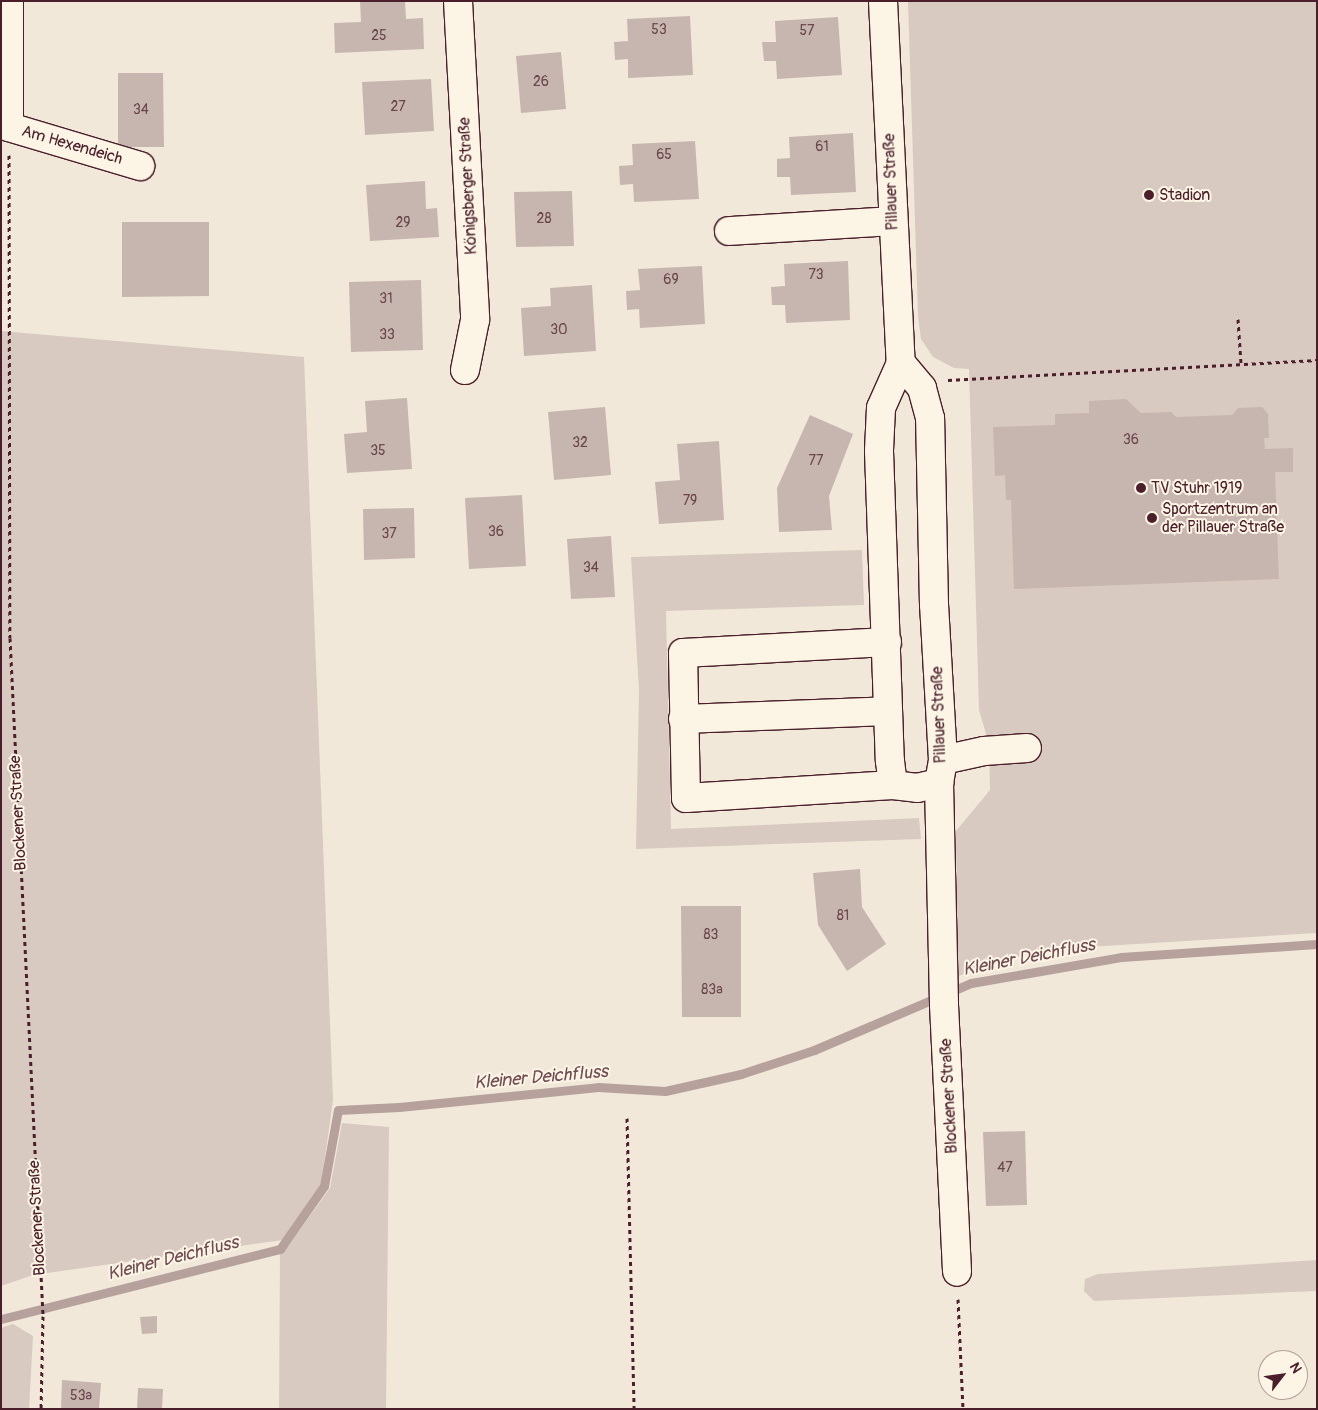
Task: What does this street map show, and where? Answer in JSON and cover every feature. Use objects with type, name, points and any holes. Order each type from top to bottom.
[{"type":"street","name":"Am Hexendeich","points":[[9,1],[8,127],[140,166]]},
{"type":"street","name":"Königsberger Straße","points":[[458,1],[475,320],[465,370]]},
{"type":"street","name":"Pillauer Straße","points":[[883,1],[892,221],[901,363],[881,408],[879,451],[888,711],[893,786],[917,788],[941,772],[934,605],[930,418],[922,388],[901,363]]},
{"type":"street","points":[[729,232],[892,221]]},
{"type":"street","points":[[887,642],[683,653],[686,798],[893,786]]},
{"type":"street","points":[[684,719],[888,711]]},
{"type":"street","points":[[941,772],[984,751],[1027,748]]},
{"type":"street","name":"Blockener Straße","points":[[941,772],[944,1005],[957,1272]]},
{"type":"path","name":"Blockener Straße","points":[[8,127],[10,638],[42,1316],[40,1409]]},
{"type":"path","points":[[1238,319],[1241,363]]},
{"type":"path","points":[[922,388],[957,377],[1317,360]]},
{"type":"path","points":[[627,1118],[634,1409]]},
{"type":"path","points":[[957,1272],[963,1409]]},
{"type":"shaded area","name":"Sportzentrum an der Pillauer Straße","points":[[908,1],[1317,1],[1317,933],[1039,950],[958,976],[956,831],[990,790],[989,744],[979,710],[969,369],[954,368],[933,357],[921,339],[918,316]]},
{"type":"shaded area","points":[[1,331],[304,357],[333,1100],[321,1186],[283,1240],[33,1275],[1,1286]]},
{"type":"shaded area","points":[[862,550],[864,605],[666,611],[671,829],[919,818],[921,839],[636,849],[639,690],[631,557]]},
{"type":"shaded area","points":[[342,1123],[389,1127],[386,1409],[279,1409],[280,1249],[289,1245],[330,1188]]},
{"type":"shaded area","points":[[1317,1260],[1317,1291],[1094,1301],[1084,1291],[1085,1279],[1098,1274]]},
{"type":"shaded area","points":[[13,1324],[33,1336],[29,1409],[1,1409],[1,1328]]},
{"type":"building","points":[[360,1],[405,1],[406,19],[423,18],[424,49],[335,53],[334,23],[361,22]]},
{"type":"building","points":[[690,16],[693,75],[628,78],[628,59],[615,60],[614,42],[628,41],[627,19]]},
{"type":"building","points":[[838,17],[842,75],[777,79],[776,61],[764,61],[762,42],[776,42],[775,21]]},
{"type":"building","points":[[561,52],[566,109],[521,113],[516,56]]},
{"type":"building","points":[[118,73],[163,73],[164,147],[118,147]]},
{"type":"building","points":[[431,79],[434,131],[365,135],[362,82]]},
{"type":"building","points":[[853,133],[856,192],[791,195],[790,177],[777,177],[777,159],[790,158],[789,137]]},
{"type":"building","points":[[695,141],[699,199],[634,202],[633,184],[620,185],[619,166],[633,165],[632,144]]},
{"type":"building","points":[[425,181],[426,209],[437,208],[439,237],[370,241],[366,185]]},
{"type":"building","points":[[572,191],[574,246],[516,247],[514,192]]},
{"type":"building","points":[[122,222],[209,222],[209,296],[122,297]]},
{"type":"building","points":[[848,261],[850,320],[786,323],[785,305],[772,305],[771,287],[785,286],[784,264]]},
{"type":"building","points":[[702,266],[705,324],[640,328],[639,309],[627,310],[626,291],[640,290],[638,269]]},
{"type":"building","points":[[421,280],[423,350],[351,352],[349,282]]},
{"type":"building","points":[[592,285],[596,351],[524,356],[521,308],[551,306],[550,288]]},
{"type":"building","points":[[407,398],[412,469],[347,473],[344,434],[367,432],[365,401]]},
{"type":"building","name":"TV Stuhr 1919","points":[[1126,399],[1141,413],[1171,412],[1176,417],[1232,415],[1238,408],[1262,407],[1268,414],[1269,438],[1264,438],[1265,449],[1293,448],[1293,472],[1275,472],[1279,579],[1014,589],[1011,500],[1006,500],[1005,475],[995,476],[993,427],[1055,425],[1055,414],[1089,413],[1089,401]]},
{"type":"building","points":[[605,407],[611,475],[554,480],[548,412]]},
{"type":"building","points":[[810,415],[853,434],[829,496],[832,530],[779,532],[777,488]]},
{"type":"building","points":[[719,441],[724,520],[659,524],[655,482],[680,480],[677,444]]},
{"type":"building","points":[[522,495],[526,566],[469,569],[465,498]]},
{"type":"building","points":[[414,508],[415,558],[364,560],[363,509]]},
{"type":"building","points":[[611,536],[615,597],[571,599],[567,539]]},
{"type":"building","points":[[860,869],[862,907],[886,944],[847,971],[818,925],[813,873]]},
{"type":"building","points":[[681,906],[741,906],[741,1017],[682,1017]]},
{"type":"building","points":[[1025,1131],[1027,1205],[986,1206],[983,1132]]},
{"type":"building","points":[[157,1316],[157,1333],[142,1334],[140,1317]]},
{"type":"building","points":[[62,1380],[101,1383],[99,1409],[61,1409]]},
{"type":"building","points":[[138,1388],[163,1389],[162,1409],[137,1409]]},
{"type":"waterway","name":"Kleiner Deichfluss","points":[[1,1319],[280,1249],[324,1186],[338,1110],[399,1107],[598,1087],[665,1091],[741,1074],[814,1050],[971,983],[1121,957],[1317,944]]},
{"type":"place","name":"Stadion","points":[[1149,195]]},
{"type":"place","name":"TV Stuhr 1919","points":[[1141,488]]},
{"type":"place","name":"Sportzentrum an der Pillauer Straße","points":[[1152,518]]}]
